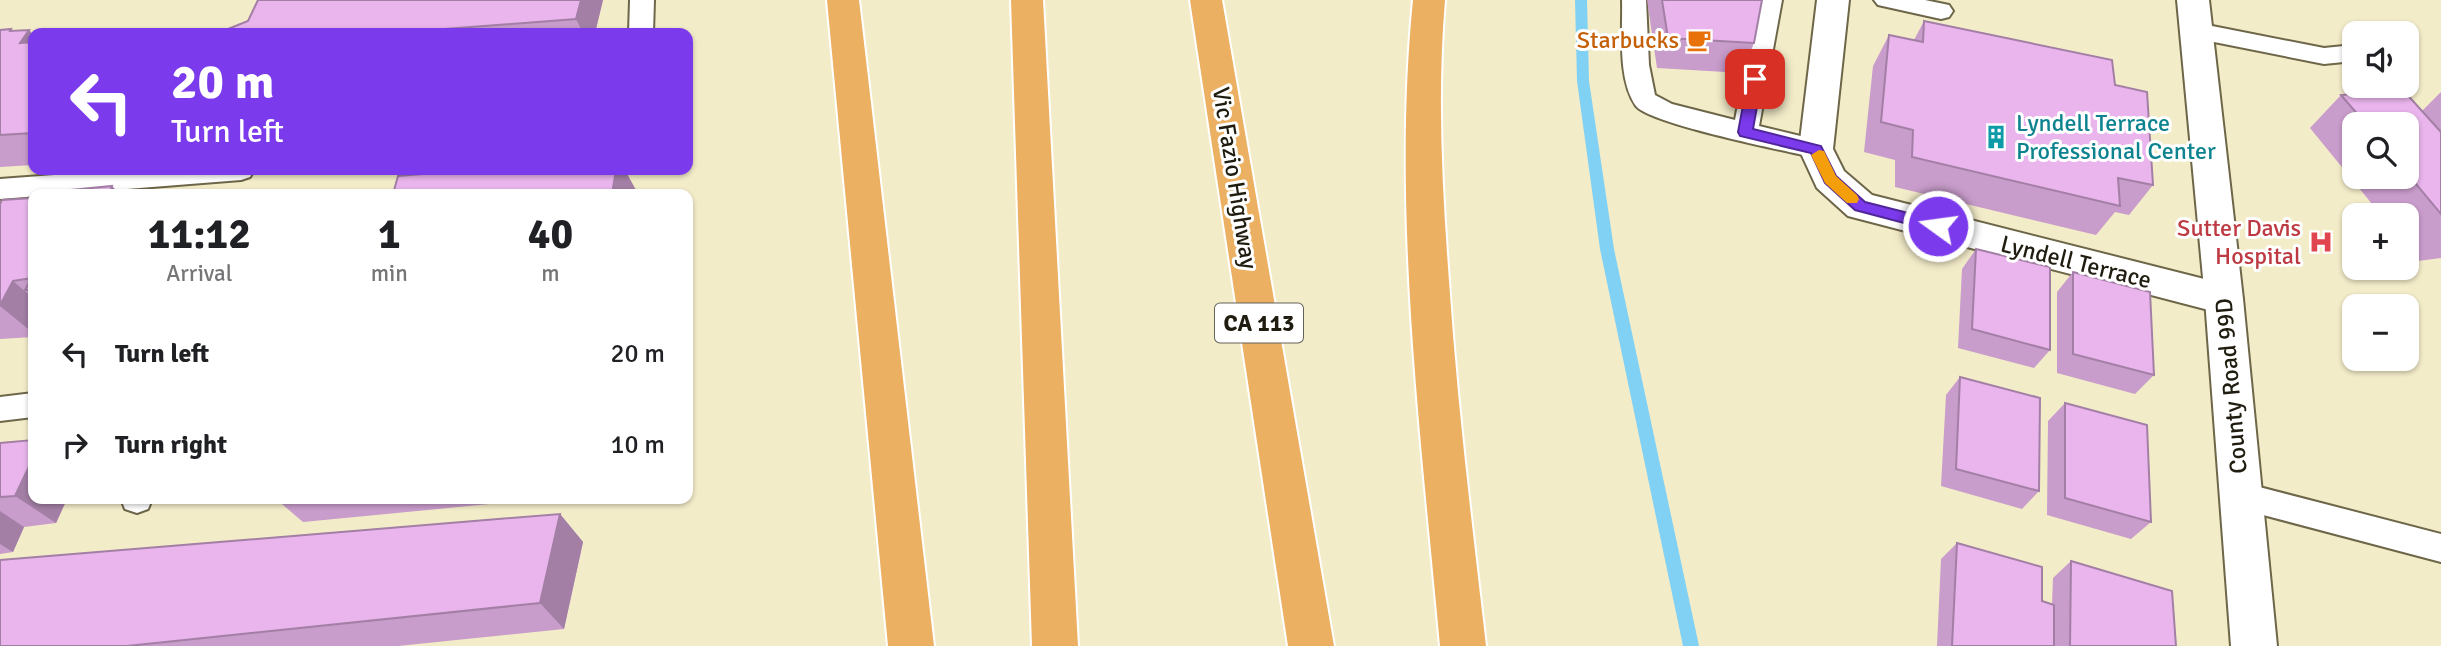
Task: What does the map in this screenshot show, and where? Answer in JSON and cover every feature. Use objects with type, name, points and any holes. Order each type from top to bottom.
[{"type":"highway","points":[[844,0],[911,646]]},
{"type":"highway","points":[[1027,0],[1055,646]]},
{"type":"highway","name":"Vic Fazio Highway","points":[[1206,0],[1311,646]]},
{"type":"highway","points":[[1429,0],[1422,61],[1425,220],[1436,387],[1463,646]]},
{"type":"street","points":[[1816,149],[1833,0]]},
{"type":"street","name":"County Road 99D","points":[[2195,15],[2224,299],[2254,646]]},
{"type":"street","name":"Lyndell Terrace","points":[[1816,149],[1830,180],[1861,206],[2224,299]]},
{"type":"lane","points":[[641,28],[642,0]]},
{"type":"lane","points":[[1634,0],[1640,85],[1645,100],[1655,108],[1667,112],[1816,149]]},
{"type":"lane","points":[[1745,132],[1770,0]]},
{"type":"lane","points":[[1886,0],[1941,11]]},
{"type":"lane","points":[[2195,15],[2324,56],[2342,54]]},
{"type":"lane","points":[[0,189],[178,175]]},
{"type":"lane","points":[[0,408],[28,405]]},
{"type":"lane","points":[[2240,496],[2441,548]]},
{"type":"building","points":[[258,0],[581,0],[576,19],[458,28],[230,28],[248,21]]},
{"type":"building","points":[[1662,0],[1762,0],[1754,43],[1668,38]]},
{"type":"building","name":"Lyndell Terrace Professional Center","points":[[1924,21],[2112,60],[2115,85],[2147,92],[2153,185],[2118,178],[2120,206],[1912,157],[1913,130],[1881,122],[1889,35],[1923,42]]},
{"type":"building","points":[[0,30],[28,30],[20,43],[28,42],[28,133],[0,135]]},
{"type":"building","points":[[2344,98],[2410,98],[2441,132],[2441,214],[2419,188],[2419,112],[2356,112]]},
{"type":"building","points":[[615,175],[613,189],[394,189],[398,176]]},
{"type":"building","points":[[112,186],[111,189],[81,189]]},
{"type":"building","points":[[28,198],[28,279],[13,281],[0,305],[0,204],[2,200]]},
{"type":"building","points":[[1976,249],[2050,267],[2050,350],[1972,329]]},
{"type":"building","points":[[2073,272],[2150,292],[2154,375],[2073,354]]},
{"type":"building","points":[[1960,377],[2040,398],[2039,491],[1956,469]]},
{"type":"building","points":[[2065,403],[2147,425],[2151,522],[2065,498]]},
{"type":"building","points":[[28,440],[28,469],[15,496],[0,497],[0,443]]},
{"type":"building","points":[[560,514],[540,603],[127,646],[0,646],[0,560]]},
{"type":"building","points":[[1957,543],[2042,567],[2042,601],[2054,605],[2054,646],[1952,646]]},
{"type":"building","points":[[2071,561],[2172,591],[2176,646],[2070,646]]},
{"type":"waterway","points":[[1581,0],[1583,81],[1607,249],[1691,646]]},
{"type":"slow traffic","points":[[1819,155],[1830,180],[1852,199]]},
{"type":"place","name":"Starbucks","points":[[1699,40]]},
{"type":"place","name":"Lyndell Terrace Professional Center","points":[[1996,137]]},
{"type":"place","name":"Sutter Davis Hospital","points":[[2321,242]]},
{"type":"route","points":[[1755,79],[1745,132],[1816,149],[1830,180],[1861,206],[1938,226]]}]
